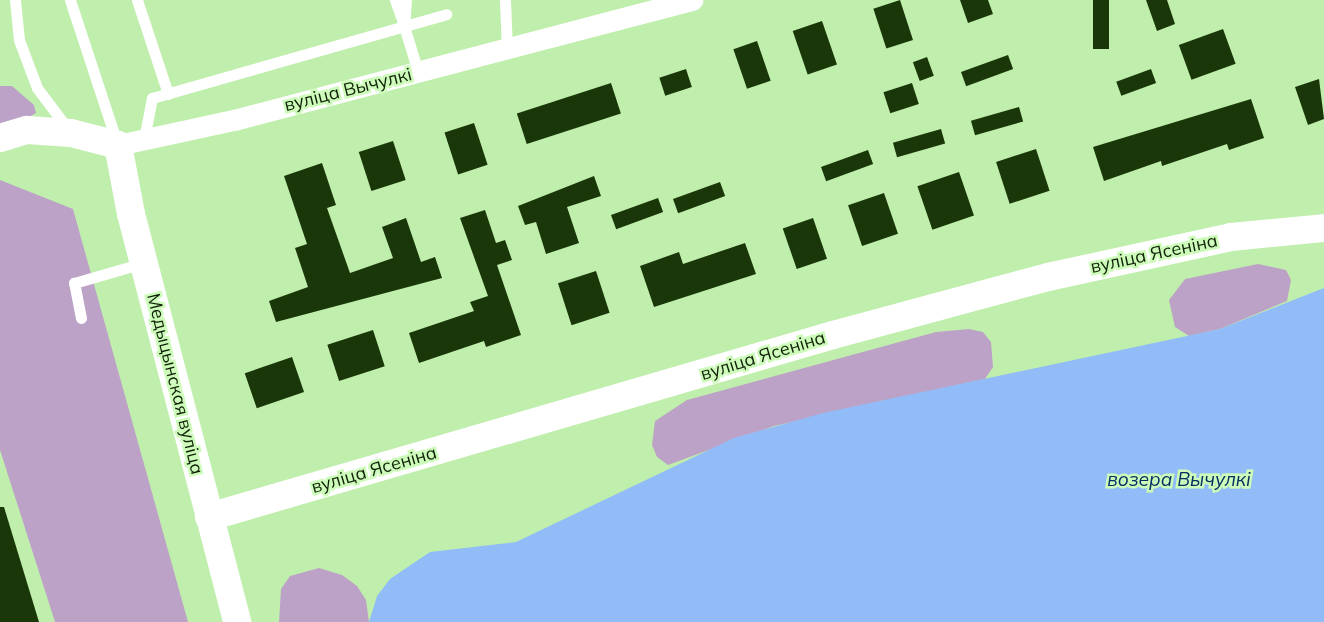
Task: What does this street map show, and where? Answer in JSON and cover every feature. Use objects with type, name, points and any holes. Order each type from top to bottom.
[{"type":"street","name":"вуліца Вычулкі","points":[[0,138],[27,130],[71,133],[131,142],[418,72],[693,0]]},
{"type":"street","name":"Медыцынская вуліца","points":[[131,142],[143,263],[237,622]]},
{"type":"street","name":"вуліца Ясеніна","points":[[209,517],[833,335],[1048,277],[1232,238],[1324,228]]},
{"type":"lane","points":[[15,0],[19,40],[37,88],[71,133]]},
{"type":"lane","points":[[70,0],[131,142]]},
{"type":"lane","points":[[137,0],[168,94]]},
{"type":"lane","points":[[395,0],[418,72]]},
{"type":"lane","points":[[404,26],[406,0]]},
{"type":"lane","points":[[505,0],[507,49]]},
{"type":"lane","points":[[131,142],[152,98],[446,14]]},
{"type":"lane","points":[[81,318],[74,282],[143,263]]},
{"type":"shaded area","points":[[0,86],[12,86],[34,105],[36,113],[18,123],[0,125]]},
{"type":"shaded area","points":[[0,180],[73,209],[188,622],[55,622],[0,450]]},
{"type":"shaded area","points":[[1258,264],[1286,270],[1291,280],[1287,301],[1220,329],[1189,336],[1175,327],[1169,300],[1185,279]]},
{"type":"shaded area","points":[[969,329],[983,332],[991,342],[993,367],[985,379],[774,426],[668,465],[657,457],[652,445],[655,421],[687,400],[936,332]]},
{"type":"shaded area","points":[[319,568],[342,575],[357,586],[366,600],[369,622],[279,622],[281,589],[290,576]]},
{"type":"water","name":"возера Вычулкі","points":[[1324,288],[1324,622],[369,622],[377,596],[390,579],[430,552],[516,542],[734,438],[823,413],[1220,329]]},
{"type":"building","points":[[900,0],[913,40],[886,49],[873,9]]},
{"type":"building","points":[[960,0],[988,0],[993,14],[968,23]]},
{"type":"building","points":[[1093,0],[1109,0],[1109,49],[1093,49]]},
{"type":"building","points":[[1146,0],[1167,0],[1175,24],[1157,31]]},
{"type":"building","points":[[822,21],[837,64],[808,75],[793,31]]},
{"type":"building","points":[[1223,29],[1236,64],[1191,80],[1179,45]]},
{"type":"building","points":[[757,41],[771,81],[747,89],[733,49]]},
{"type":"building","points":[[1008,55],[1013,69],[966,86],[961,72]]},
{"type":"building","points":[[927,57],[934,76],[920,81],[913,62]]},
{"type":"building","points":[[686,69],[692,87],[665,96],[659,78]]},
{"type":"building","points":[[1151,69],[1156,83],[1121,96],[1116,82]]},
{"type":"building","points":[[1319,79],[1324,119],[1308,125],[1295,87]]},
{"type":"building","points":[[611,83],[621,113],[527,144],[517,114]]},
{"type":"building","points":[[912,83],[919,104],[890,113],[883,92]]},
{"type":"building","points":[[1251,99],[1264,138],[1229,150],[1227,144],[1162,166],[1161,161],[1104,181],[1093,147]]},
{"type":"building","points":[[1019,107],[1023,121],[975,135],[971,121]]},
{"type":"building","points":[[474,123],[488,165],[458,174],[445,133]]},
{"type":"building","points":[[941,129],[945,143],[897,157],[893,143]]},
{"type":"building","points":[[393,141],[406,180],[371,191],[359,152]]},
{"type":"building","points":[[1036,149],[1050,191],[1010,204],[996,162]]},
{"type":"building","points":[[868,150],[873,164],[826,181],[821,167]]},
{"type":"building","points":[[322,163],[336,205],[327,208],[350,273],[393,258],[382,227],[406,218],[421,262],[435,257],[442,278],[276,322],[269,301],[308,287],[295,248],[307,244],[284,176]]},
{"type":"building","points":[[959,172],[974,215],[932,230],[917,186]]},
{"type":"building","points":[[594,176],[601,196],[567,207],[579,243],[546,254],[536,222],[525,225],[518,206]]},
{"type":"building","points":[[720,182],[725,196],[678,213],[673,199]]},
{"type":"building","points":[[884,193],[898,234],[862,246],[848,205]]},
{"type":"building","points":[[658,198],[663,212],[616,229],[611,215]]},
{"type":"building","points":[[485,210],[496,243],[505,240],[512,260],[497,265],[521,335],[486,347],[484,341],[419,363],[409,333],[474,311],[470,302],[488,296],[460,218]]},
{"type":"building","points":[[813,218],[827,259],[797,269],[783,228]]},
{"type":"building","points":[[745,243],[756,274],[654,307],[640,266],[679,252],[683,264]]},
{"type":"building","points":[[596,271],[610,313],[572,325],[558,283]]},
{"type":"building","points":[[373,330],[385,366],[339,381],[327,345]]},
{"type":"building","points":[[292,357],[304,392],[257,408],[245,373]]},
{"type":"building","points":[[0,507],[4,507],[39,622],[0,622]]}]
